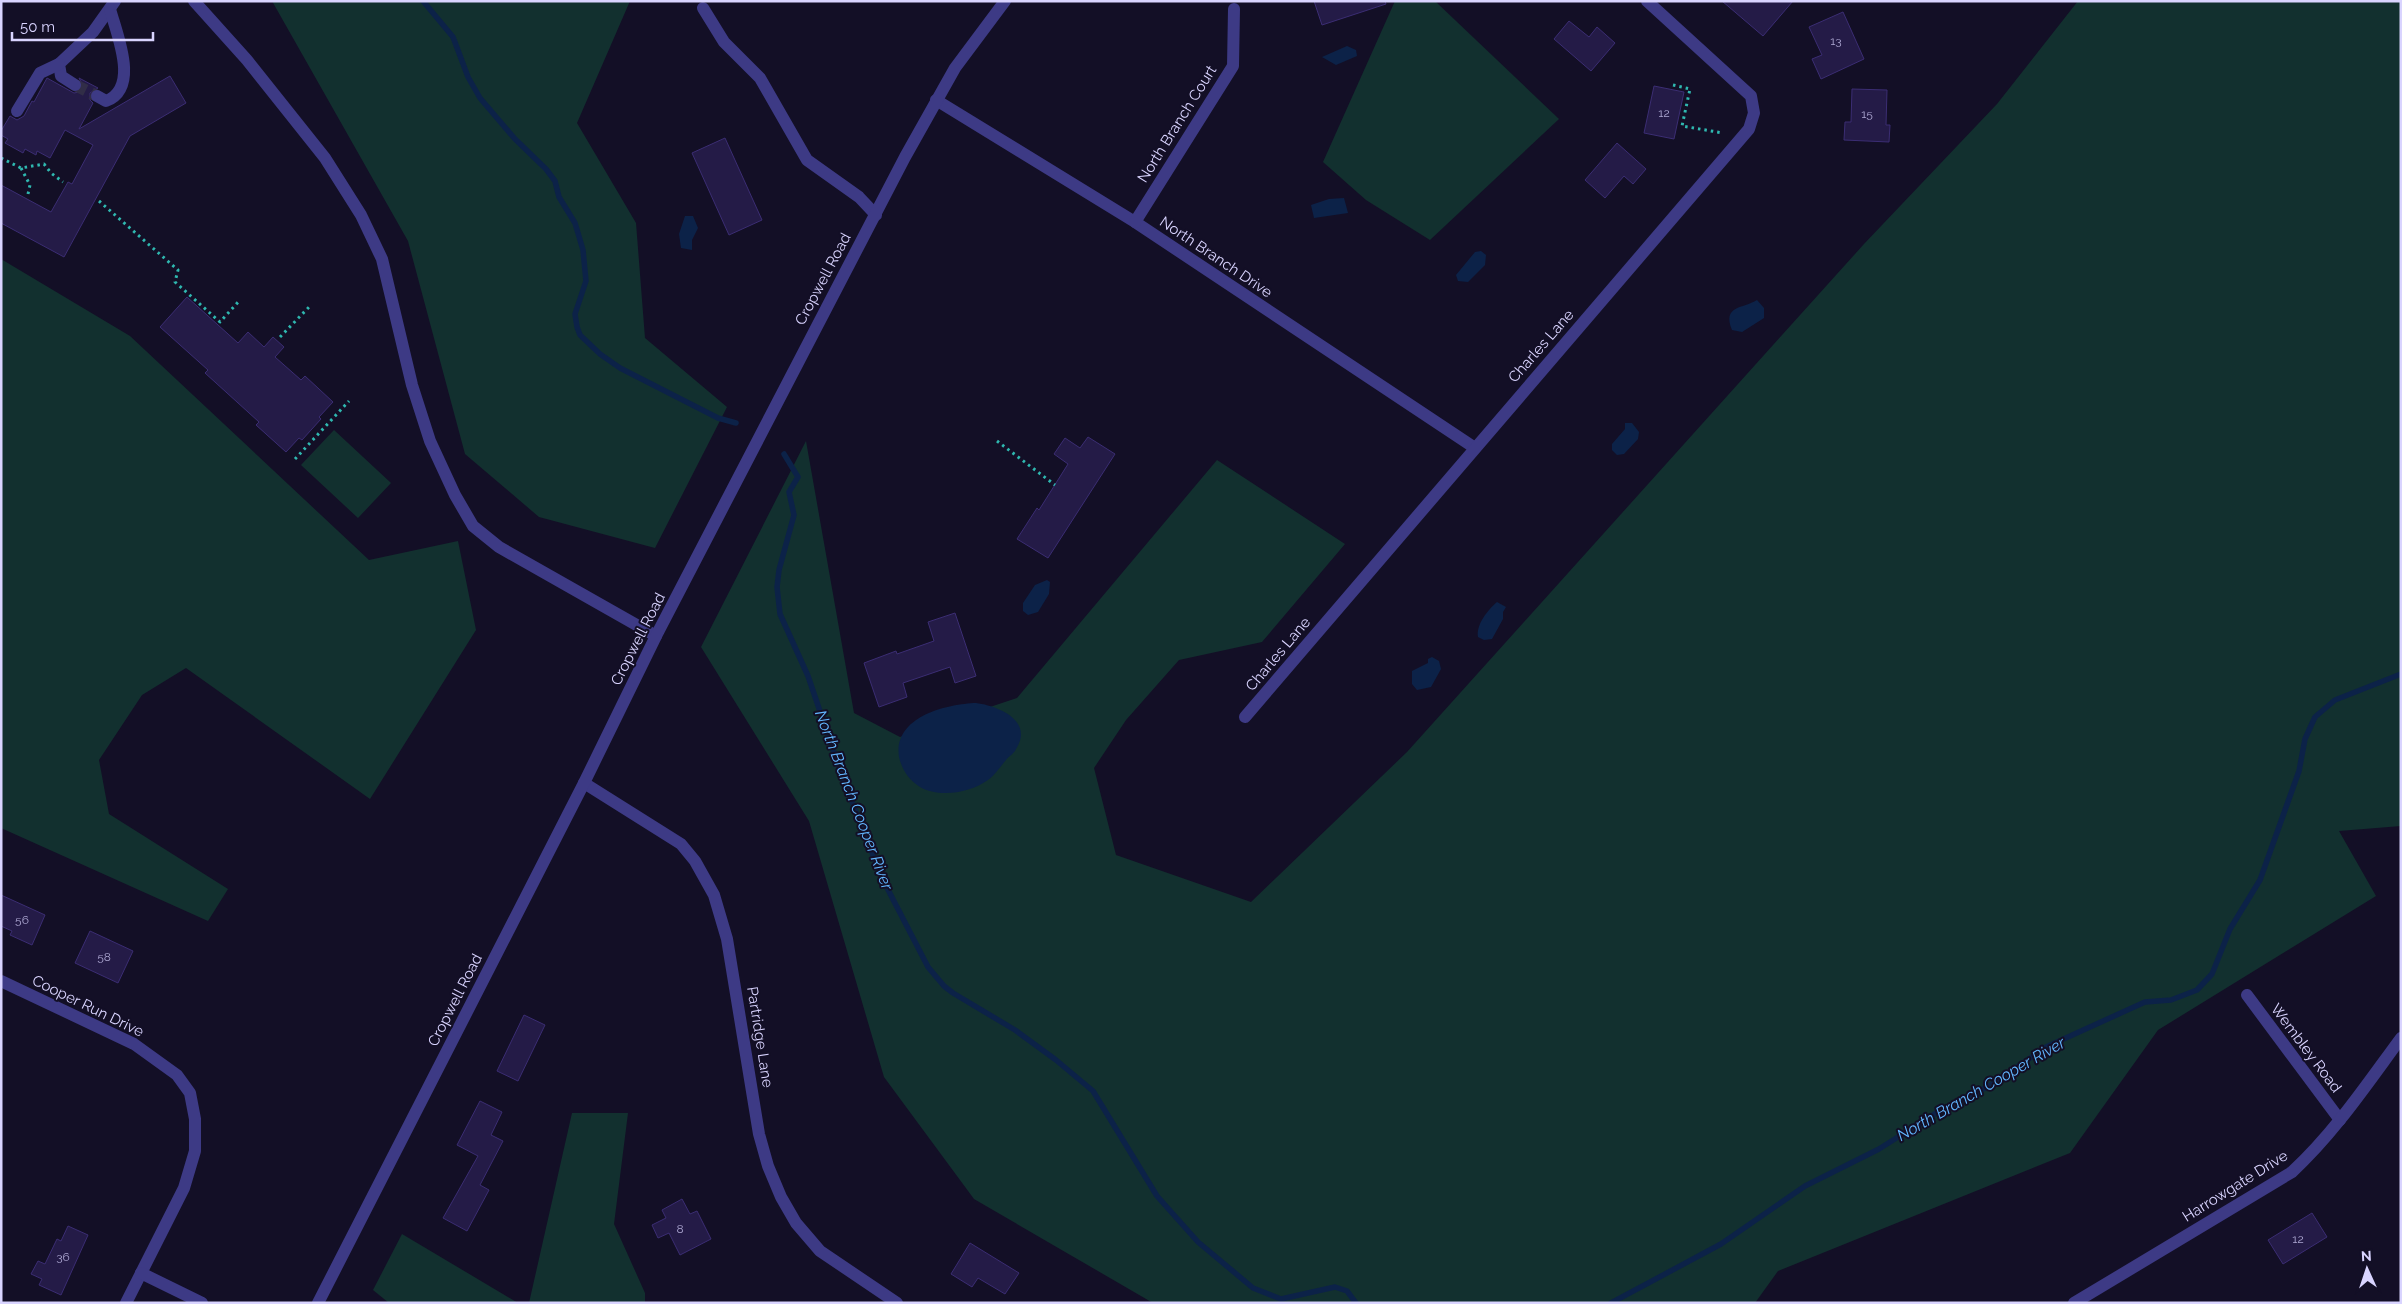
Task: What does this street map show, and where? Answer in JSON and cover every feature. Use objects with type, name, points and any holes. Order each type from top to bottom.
[{"type":"street","points":[[194,1],[247,60],[326,158],[361,214],[382,259],[412,385],[430,441],[455,495],[473,526],[499,547],[656,636]]},
{"type":"street","name":"Cropwell Road","points":[[318,1303],[584,784],[656,636],[936,100],[955,68],[1005,1]]},
{"type":"street","name":"Charles Lane","points":[[1245,717],[1750,129],[1754,113],[1751,96],[1647,1]]},
{"type":"street","points":[[16,112],[40,73],[59,64],[93,32],[113,5]]},
{"type":"street","points":[[97,96],[106,101],[116,97],[122,87],[126,73],[113,5]]},
{"type":"street","points":[[703,8],[724,42],[760,78],[807,160],[859,197],[876,215]]},
{"type":"street","name":"North Branch Court","points":[[1134,222],[1233,66],[1234,9]]},
{"type":"street","points":[[59,64],[61,76],[75,85]]},
{"type":"street","name":"North Branch Drive","points":[[936,100],[1134,222],[1475,448]]},
{"type":"street","name":"Partridge Lane","points":[[584,784],[681,844],[695,861],[714,895],[727,939],[759,1134],[768,1166],[782,1197],[796,1223],[820,1251],[897,1303]]},
{"type":"street","name":"Cooper Run Drive","points":[[1,981],[134,1044],[176,1075],[190,1093],[195,1119],[195,1151],[184,1188],[126,1303]]},
{"type":"street","name":"Wembley Road","points":[[2247,995],[2340,1120]]},
{"type":"street","name":"Harrowgate Drive","points":[[2074,1303],[2292,1172],[2312,1154],[2340,1120],[2401,1038]]},
{"type":"street","points":[[141,1273],[202,1303]]},
{"type":"path","points":[[1673,85],[1690,89],[1682,126],[1723,133]]},
{"type":"path","points":[[1,158],[21,168],[30,185],[28,194]]},
{"type":"path","points":[[21,168],[44,164],[63,182]]},
{"type":"path","points":[[99,201],[178,270],[174,282],[220,322],[240,300]]},
{"type":"path","points":[[280,337],[311,304]]},
{"type":"path","points":[[295,459],[349,401]]},
{"type":"path","points":[[997,441],[1056,485]]},
{"type":"green space","points":[[272,1],[630,1],[577,123],[636,223],[645,338],[727,407],[655,548],[539,517],[465,454],[408,241]]},
{"type":"green space","points":[[1395,1],[1435,1],[1559,119],[1430,240],[1366,200],[1323,162]]},
{"type":"green space","points":[[2078,1],[2401,1],[2401,826],[2339,831],[2376,896],[2158,1030],[2070,1153],[1778,1271],[1755,1303],[1153,1303],[974,1199],[884,1077],[809,821],[701,647],[806,441],[854,713],[900,737],[1017,698],[1217,460],[1345,544],[1262,642],[1179,660],[1126,720],[1094,768],[1116,855],[1251,902],[1407,752],[1864,244],[1997,104]]},
{"type":"green space","points":[[1,259],[130,336],[369,560],[458,541],[476,630],[370,799],[186,668],[142,695],[99,760],[109,814],[228,889],[208,921],[1,828]]},
{"type":"green space","points":[[334,430],[391,483],[358,518],[301,465]]},
{"type":"green space","points":[[572,1113],[628,1113],[614,1224],[645,1293],[645,1303],[529,1303]]},
{"type":"green space","points":[[402,1234],[518,1303],[389,1303],[373,1290]]},
{"type":"water","points":[[1347,46],[1356,50],[1357,56],[1336,65],[1322,57]]},
{"type":"water","points":[[1344,198],[1348,213],[1314,218],[1311,205],[1329,199]]},
{"type":"water","points":[[685,216],[693,216],[698,228],[692,240],[692,250],[681,248],[679,234]]},
{"type":"water","points":[[1481,251],[1486,255],[1485,265],[1468,282],[1458,281],[1456,275],[1475,252]]},
{"type":"water","points":[[1757,300],[1764,308],[1764,318],[1742,332],[1732,330],[1730,316],[1732,312]]},
{"type":"water","points":[[1625,423],[1632,423],[1639,432],[1638,439],[1624,454],[1617,455],[1612,450],[1612,444],[1625,429]]},
{"type":"water","points":[[1047,580],[1050,582],[1049,594],[1038,612],[1028,615],[1023,611],[1023,603],[1035,585]]},
{"type":"water","points":[[1497,602],[1506,607],[1503,612],[1503,619],[1492,639],[1484,640],[1478,637],[1479,627],[1487,613]]},
{"type":"water","points":[[1432,657],[1439,661],[1441,669],[1431,687],[1417,690],[1412,684],[1412,671],[1428,663],[1428,659]]},
{"type":"water","points":[[976,703],[1004,711],[1017,723],[1021,730],[1020,739],[1013,754],[991,778],[964,791],[945,793],[920,787],[906,774],[900,762],[899,743],[904,732],[924,715],[950,706]]},
{"type":"building","points":[[1314,1],[1385,1],[1386,4],[1322,25]]},
{"type":"building","points":[[1722,1],[1793,1],[1763,36]]},
{"type":"building","points":[[1843,12],[1864,59],[1821,79],[1812,59],[1822,55],[1809,27]]},
{"type":"building","points":[[1569,21],[1589,37],[1597,27],[1615,43],[1591,71],[1554,39]]},
{"type":"building","points":[[170,76],[186,103],[130,136],[64,257],[1,223],[1,185],[51,212],[68,182],[72,184],[93,145],[65,130],[50,158],[37,151],[36,155],[25,149],[23,153],[5,143],[8,139],[1,135],[1,131],[10,116],[17,120],[24,116],[47,78],[74,93],[79,92],[83,86],[79,78],[98,88],[90,93],[90,100],[93,103],[79,129]]},
{"type":"building","points":[[1654,86],[1684,92],[1674,139],[1644,133]]},
{"type":"building","points":[[1852,89],[1887,90],[1886,125],[1890,125],[1889,142],[1844,140],[1845,122],[1851,122]]},
{"type":"building","points":[[725,138],[762,220],[729,235],[692,153]]},
{"type":"building","points":[[1617,143],[1646,169],[1633,184],[1624,176],[1605,198],[1585,180]]},
{"type":"building","points":[[187,297],[238,343],[248,332],[264,347],[273,337],[284,347],[275,357],[301,380],[305,376],[333,402],[302,440],[299,438],[286,452],[256,425],[259,422],[205,373],[208,370],[160,327]]},
{"type":"building","points":[[1088,437],[1115,454],[1048,558],[1017,539],[1037,508],[1039,510],[1068,464],[1054,454],[1065,438],[1080,448]]},
{"type":"building","points":[[955,613],[976,676],[955,683],[950,667],[903,683],[907,697],[879,707],[864,663],[896,651],[897,654],[934,641],[928,622]]},
{"type":"building","points":[[1,895],[45,915],[32,945],[10,935],[12,931],[1,926]]},
{"type":"building","points":[[90,931],[133,951],[118,983],[75,963]]},
{"type":"building","points":[[524,1015],[545,1025],[518,1081],[497,1071]]},
{"type":"building","points":[[480,1101],[502,1112],[491,1135],[503,1141],[480,1185],[489,1190],[467,1231],[443,1218],[478,1156],[457,1145]]},
{"type":"building","points":[[682,1199],[690,1214],[697,1211],[711,1239],[680,1255],[669,1233],[658,1238],[652,1225],[666,1218],[662,1210]]},
{"type":"building","points":[[2312,1213],[2327,1237],[2283,1264],[2268,1240]]},
{"type":"building","points":[[68,1226],[88,1235],[61,1295],[39,1285],[42,1279],[31,1274],[38,1261],[45,1264],[57,1239],[61,1241]]},
{"type":"building","points":[[970,1243],[1019,1273],[1005,1294],[978,1278],[972,1287],[951,1274]]},
{"type":"waterway","name":"North Branch Cooper River","points":[[423,1],[453,37],[468,77],[480,98],[515,139],[546,169],[555,181],[559,197],[575,223],[583,250],[586,281],[575,314],[580,335],[600,354],[620,368],[718,418],[736,423]]},
{"type":"waterway","name":"North Branch Cooper River","points":[[784,454],[798,477],[789,492],[794,515],[779,570],[777,587],[780,614],[808,676],[842,776],[882,878],[928,967],[944,986],[953,993],[1015,1030],[1056,1060],[1093,1091],[1157,1196],[1198,1242],[1253,1288],[1281,1299],[1335,1287],[1347,1291],[1356,1303]]},
{"type":"waterway","name":"North Branch Cooper River","points":[[1611,1303],[1721,1244],[1805,1186],[1879,1149],[1936,1113],[1991,1085],[2046,1047],[2145,1002],[2171,1000],[2197,990],[2212,974],[2230,929],[2260,880],[2299,771],[2305,739],[2315,717],[2335,700],[2401,674]]},
{"type":"tunnel","points":[[75,85],[97,96]]}]
